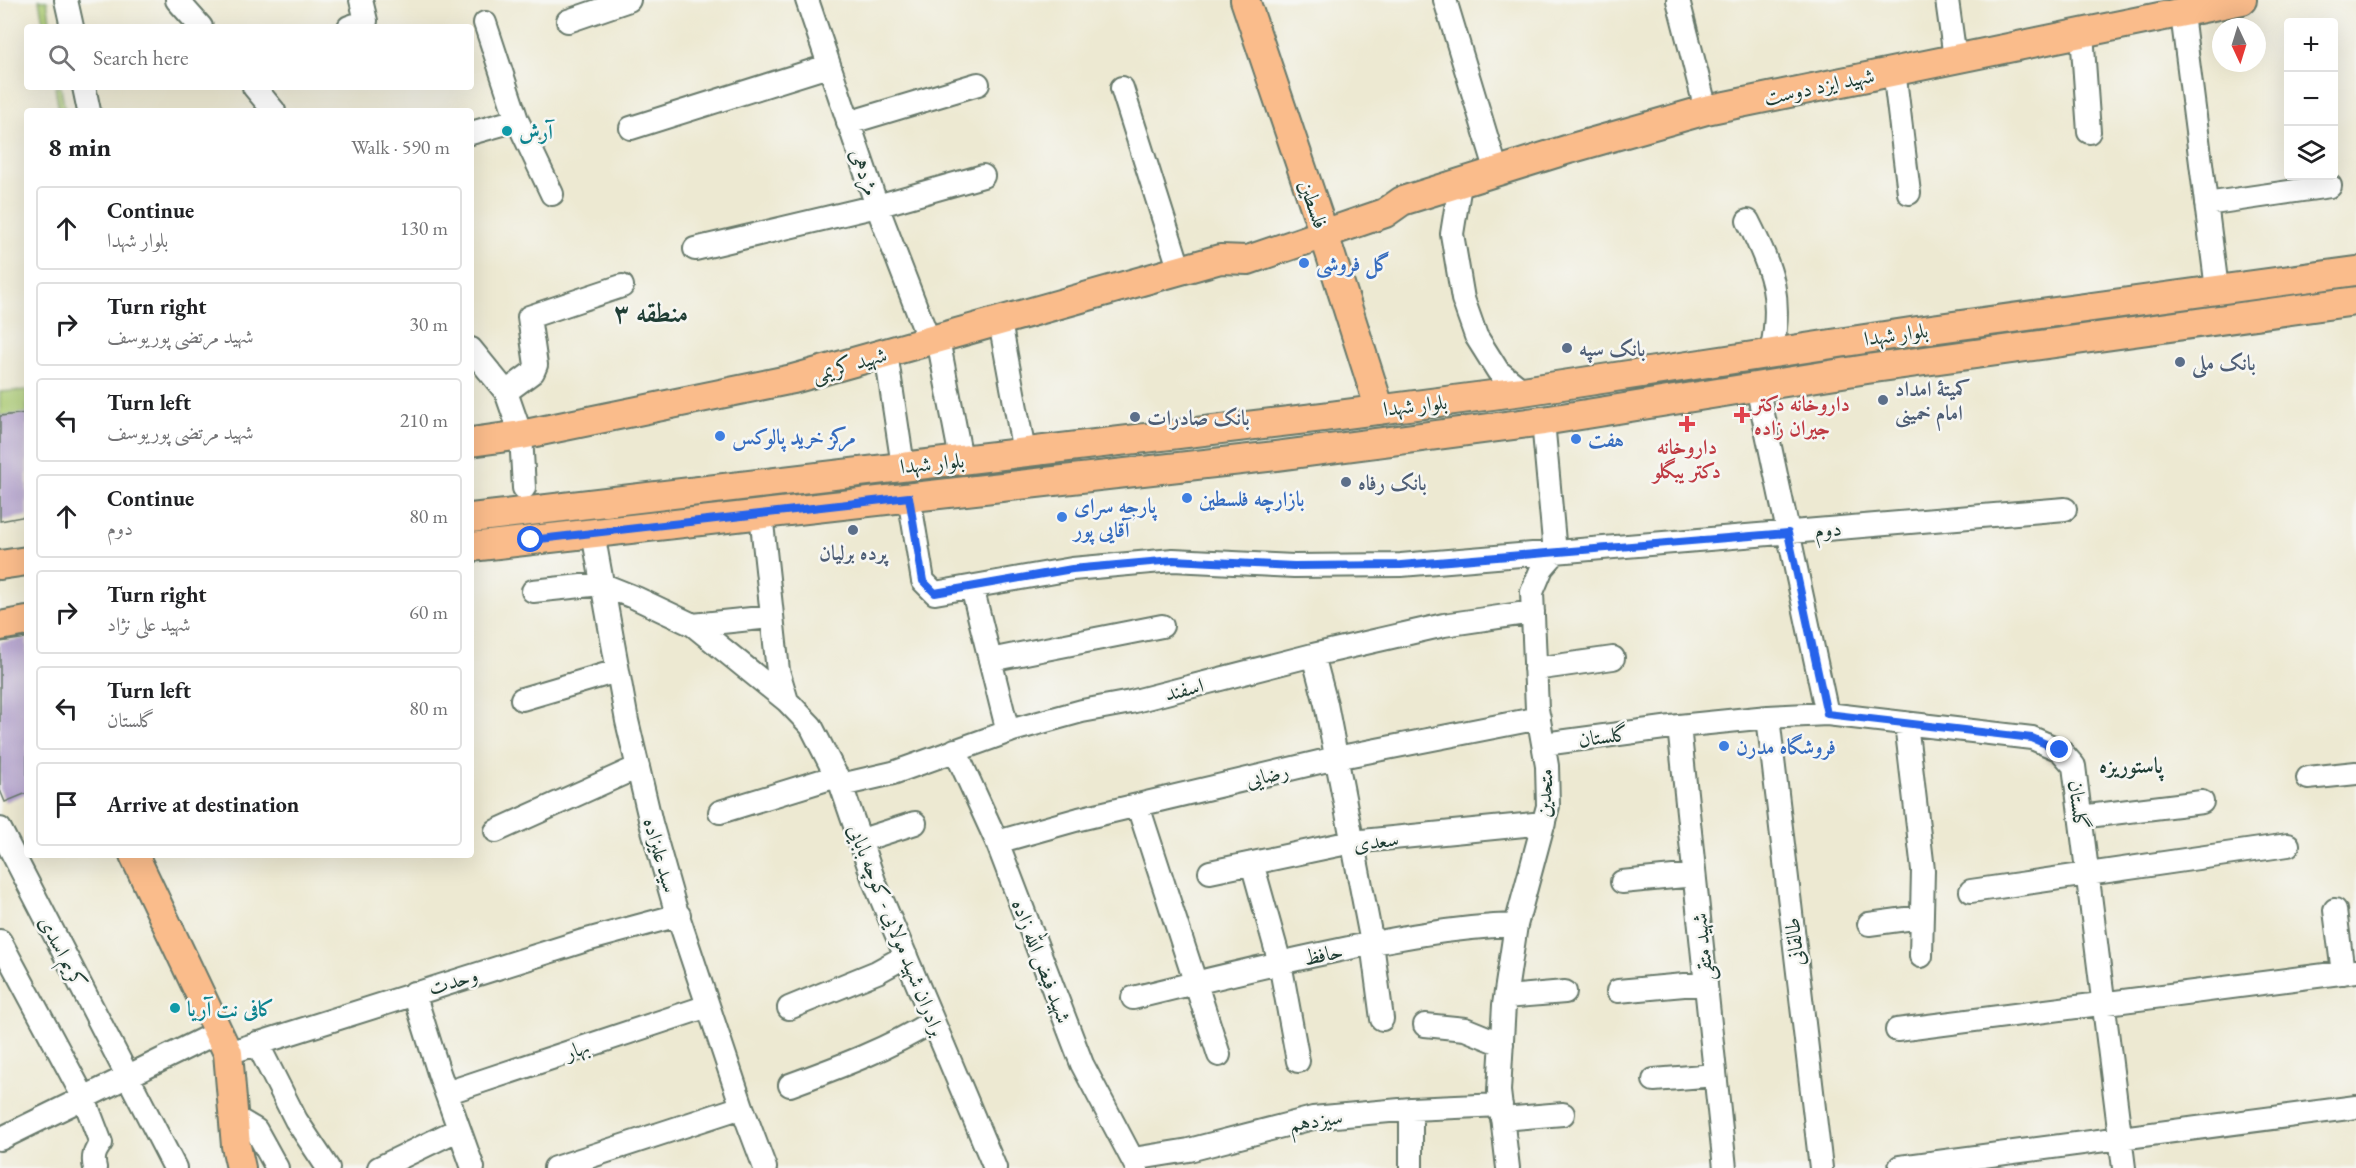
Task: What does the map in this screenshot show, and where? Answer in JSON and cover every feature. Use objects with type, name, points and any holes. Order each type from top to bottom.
[{"type":"main road","name":"فلسطین","points":[[1245,0],[1380,410]]},
{"type":"main road","name":"شهید ایزد دوست","points":[[1321,226],[1382,198],[1402,201],[1569,148],[1706,110],[1894,70],[2182,14],[2212,3],[2242,0]]},
{"type":"main road","name":"شهید کریمی","points":[[474,442],[521,435],[794,379],[1220,259],[1242,244],[1321,226]]},
{"type":"main road","name":"بلوار شهدا","points":[[474,518],[1380,410],[1523,391],[1924,330],[2356,271]]},
{"type":"main road","name":"بلوار شهدا","points":[[474,547],[1276,456],[1543,421],[1867,369],[2356,301]]},
{"type":"main road","points":[[1924,330],[1916,335],[1912,343],[1914,352],[1920,359],[1929,361]]},
{"type":"main road","points":[[1861,339],[1869,344],[1874,352],[1873,362],[1867,369]]},
{"type":"main road","points":[[0,565],[24,561]]},
{"type":"main road","points":[[0,626],[24,622]]},
{"type":"main road","points":[[135,858],[223,1042],[236,1146],[241,1168]]},
{"type":"street","points":[[66,0],[71,24]]},
{"type":"street","points":[[177,0],[198,24]]},
{"type":"street","points":[[358,24],[366,21],[361,0]]},
{"type":"street","points":[[568,21],[629,0]]},
{"type":"street","name":"مژدهی","points":[[807,0],[877,206],[934,340],[961,459]]},
{"type":"street","points":[[1445,0],[1497,172]]},
{"type":"street","points":[[1678,0],[1706,110]]},
{"type":"street","points":[[1947,0],[1954,58]]},
{"type":"street","points":[[2182,14],[2217,289]]},
{"type":"street","points":[[485,23],[517,120],[552,194]]},
{"type":"street","points":[[2082,33],[2089,132]]},
{"type":"street","points":[[631,128],[828,66]]},
{"type":"street","points":[[1894,70],[1909,193]]},
{"type":"street","points":[[848,123],[978,84]]},
{"type":"street","points":[[1122,88],[1180,271]]},
{"type":"street","points":[[85,90],[88,108]]},
{"type":"street","points":[[256,90],[272,108]]},
{"type":"street","points":[[474,132],[517,120]]},
{"type":"street","points":[[694,249],[877,206],[983,176]]},
{"type":"street","points":[[1460,184],[1452,234],[1463,299],[1476,336],[1492,362],[1498,371],[1523,391]]},
{"type":"street","points":[[2206,204],[2330,186]]},
{"type":"street","points":[[1748,221],[1768,262],[1776,290],[1776,328],[1771,354]]},
{"type":"street","points":[[506,392],[533,372],[536,365],[529,317],[622,286]]},
{"type":"street","points":[[1000,322],[1024,452]]},
{"type":"street","points":[[474,353],[506,392],[521,435],[524,488]]},
{"type":"street","points":[[886,353],[903,466]]},
{"type":"street","points":[[1757,386],[1827,714]]},
{"type":"street","points":[[1543,421],[1555,553]]},
{"type":"street","name":"دوم","points":[[909,497],[923,581],[935,593],[1072,569],[1173,560],[1294,566],[1401,565],[2065,509]]},
{"type":"street","points":[[761,514],[778,671],[787,701]]},
{"type":"street","name":"سید علیزاده","points":[[593,533],[617,671],[654,833],[708,1005],[765,1168]]},
{"type":"street","name":"متحدین","points":[[1508,1168],[1499,1091],[1505,996],[1516,925],[1548,806],[1547,766],[1539,718],[1535,669],[1532,592],[1542,568],[1555,553]]},
{"type":"street","points":[[533,591],[601,584],[693,625],[771,617]]},
{"type":"street","points":[[972,587],[1008,732]]},
{"type":"street","name":"اسفند","points":[[720,812],[839,781],[893,773],[1008,732],[1082,711],[1131,702],[1313,655],[1444,625],[1533,612]]},
{"type":"street","name":"برادران شهید مولایی - کوچه بابایی","points":[[693,625],[787,701],[811,726],[839,781],[859,841],[995,1168]]},
{"type":"street","points":[[990,660],[1162,626]]},
{"type":"street","points":[[1313,655],[1326,704],[1372,943],[1382,1019]]},
{"type":"street","points":[[1535,669],[1613,658]]},
{"type":"street","points":[[522,699],[617,671]]},
{"type":"street","name":"گلستان","points":[[1544,744],[1679,726],[1827,714],[2032,738],[2060,750],[2074,766],[2124,1168]]},
{"type":"street","name":"طالقانی","points":[[1768,717],[1821,1168]]},
{"type":"street","name":"رضایی","points":[[997,843],[1336,758],[1539,718]]},
{"type":"street","points":[[1906,723],[1923,870],[1921,956]]},
{"type":"street","name":"شهید متقی","points":[[1679,726],[1725,1168]]},
{"type":"street","name":"شهید فیض الله زاده","points":[[955,750],[997,843],[1082,1064],[1135,1163]]},
{"type":"street","points":[[496,831],[638,768]]},
{"type":"street","points":[[2308,778],[2356,773]]},
{"type":"street","points":[[2080,817],[2202,802]]},
{"type":"street","points":[[1138,806],[1219,1055]]},
{"type":"street","points":[[859,841],[915,823]]},
{"type":"street","name":"سعدی","points":[[1210,872],[1352,843],[1544,823]]},
{"type":"street","name":"کریم اسدی","points":[[1,838],[175,1168]]},
{"type":"street","points":[[1971,891],[2288,845]]},
{"type":"street","points":[[1252,863],[1280,963],[1298,1061]]},
{"type":"street","points":[[1622,882],[1694,874]]},
{"type":"street","points":[[1897,1030],[2350,972],[2335,910]]},
{"type":"street","name":"وحدت","points":[[0,1139],[126,1075],[223,1042],[257,1043],[583,941],[679,915]]},
{"type":"street","points":[[1869,924],[1921,917]]},
{"type":"street","name":"حافظ","points":[[1132,998],[1372,943],[1443,931],[1516,925]]},
{"type":"street","points":[[0,941],[83,1096],[101,1143],[95,1151],[93,1161],[95,1168]]},
{"type":"street","points":[[789,1008],[877,972],[906,956]]},
{"type":"street","points":[[1618,991],[1706,983]]},
{"type":"street","points":[[1505,996],[1565,992]]},
{"type":"street","points":[[414,993],[473,1168]]},
{"type":"street","name":"بهار","points":[[446,1093],[708,1005]]},
{"type":"street","points":[[790,1085],[908,1037],[933,1021]]},
{"type":"street","points":[[1425,1025],[1465,1029],[1502,1044]]},
{"type":"street","points":[[257,1043],[296,1119],[328,1168]]},
{"type":"street","points":[[1654,1080],[1715,1075]]},
{"type":"street","points":[[555,1168],[742,1107]]},
{"type":"street","points":[[1900,1167],[2120,1136],[2356,1107]]},
{"type":"street","points":[[1411,1108],[1411,1168]]},
{"type":"street","name":"سیزدهم","points":[[1135,1163],[1313,1118],[1411,1108],[1563,1114]]},
{"type":"street","points":[[234,1117],[256,1130],[277,1168]]},
{"type":"street","points":[[379,1168],[459,1129]]},
{"type":"green space","points":[[39,0],[47,0],[51,24],[43,24]]},
{"type":"green space","points":[[56,90],[62,90],[64,108],[58,108]]},
{"type":"green space","points":[[24,390],[24,414],[0,416],[0,392]]},
{"type":"building","points":[[24,413],[24,517],[0,521],[0,416]]},
{"type":"building","points":[[24,638],[24,794],[5,802],[0,790],[0,642]]},
{"type":"place","name":"آرش","points":[[507,131]]},
{"type":"place","name":"گل فروشی","points":[[1304,263]]},
{"type":"place","name":"بانک سپه","points":[[1567,348]]},
{"type":"place","name":"بانک ملی","points":[[2180,362]]},
{"type":"place","name":"کمیتهٔ امداد امام خمینی","points":[[1883,400]]},
{"type":"place","name":"داروخانه دکتر جیران زاده","points":[[1742,415]]},
{"type":"place","name":"بانک صادرات","points":[[1135,417]]},
{"type":"place","name":"داروخانه دکتر یبگلو","points":[[1687,424]]},
{"type":"place","name":"مركز خريد پالوكس","points":[[720,436]]},
{"type":"place","name":"هفت","points":[[1576,439]]},
{"type":"place","name":"بانک رفاه","points":[[1346,482]]},
{"type":"place","name":"بازارچه فلسطین","points":[[1187,498]]},
{"type":"place","name":"پارچه سرای آقایی پور","points":[[1062,517]]},
{"type":"place","name":"پرده برلیان","points":[[853,530]]},
{"type":"place","name":"فروشگاه مدرن","points":[[1724,746]]},
{"type":"place","name":"کافی نت آریا","points":[[175,1008]]},
{"type":"district","name":"منطقه ۳","points":[[651,312]]},
{"type":"district","name":"پاستوریزه","points":[[2131,765]]},
{"type":"route","points":[[531,540],[909,497],[923,581],[935,593],[1072,569],[1173,560],[1294,566],[1401,565],[1788,533],[1827,714],[2032,738],[2060,750]]}]
